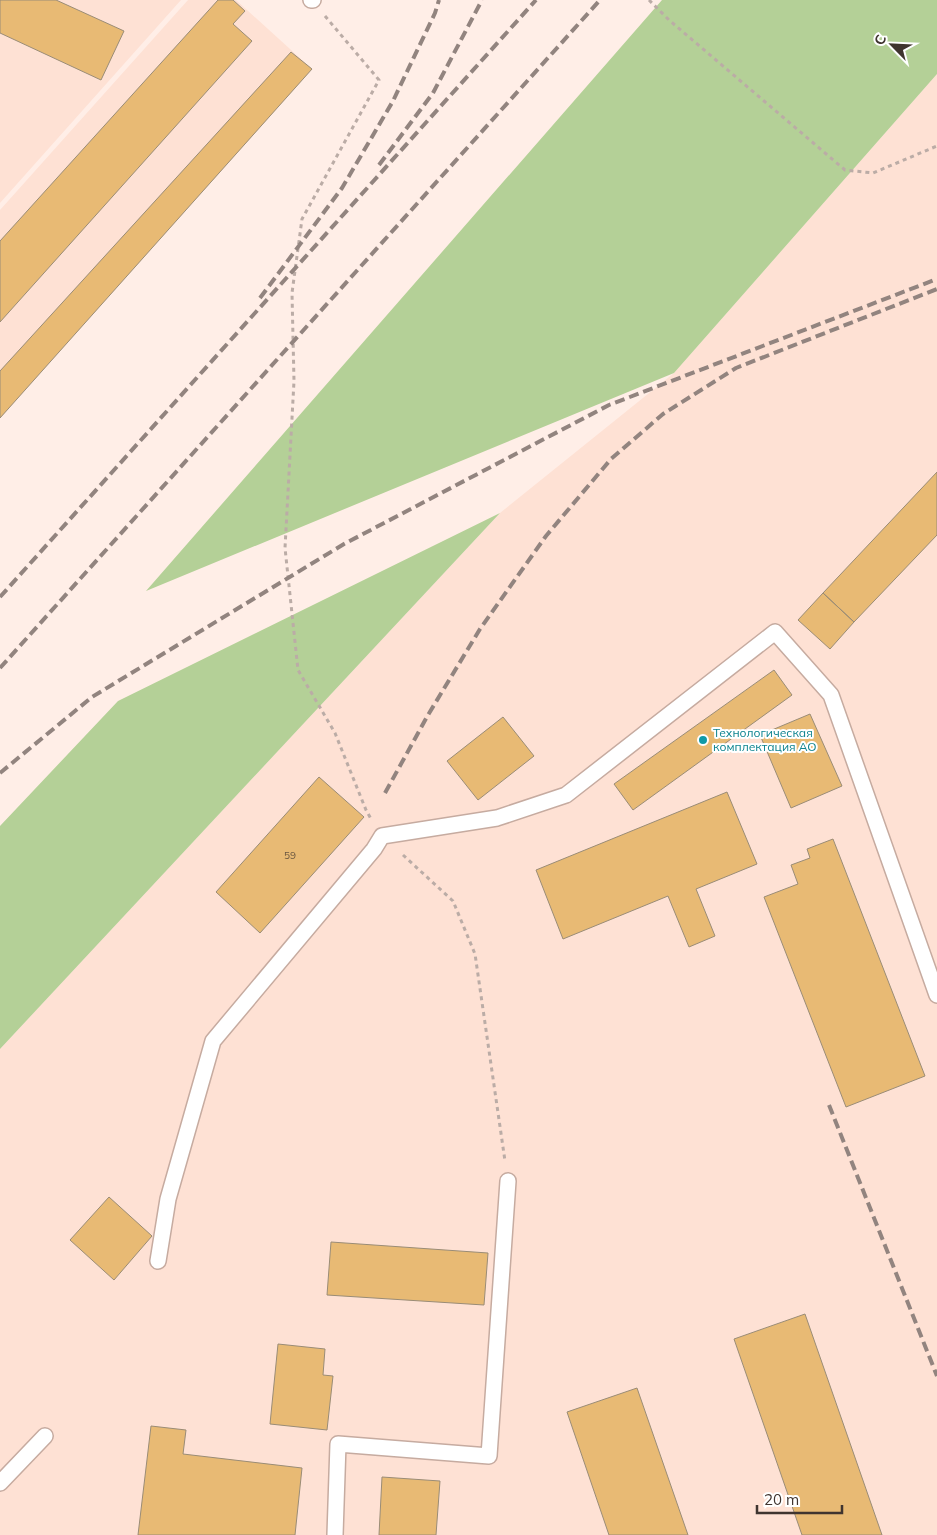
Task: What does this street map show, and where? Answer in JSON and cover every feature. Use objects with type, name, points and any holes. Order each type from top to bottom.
[{"type":"lane","points":[[158,1262],[168,1199],[213,1041],[374,849],[382,836],[497,818],[566,795],[776,632],[831,696],[937,995]]},
{"type":"lane","points":[[334,1535],[338,1444],[489,1456],[508,1181]]},
{"type":"lane","points":[[0,1483],[45,1436]]},
{"type":"path","points":[[312,0],[379,80],[302,220],[292,293],[294,381],[285,548],[298,670],[334,733],[366,810],[382,836],[453,900],[475,954],[508,1181]]},
{"type":"path","points":[[649,0],[669,20],[845,170],[873,172],[937,146]]},
{"type":"shaded area","points":[[0,0],[181,0],[0,203]]},
{"type":"shaded area","points":[[188,0],[236,0],[312,69],[0,418],[0,210]]},
{"type":"shaded area","points":[[937,74],[937,1535],[0,1535],[0,1049],[500,513],[674,373]]},
{"type":"green space","points":[[662,0],[937,0],[937,74],[674,373],[146,591]]},
{"type":"green space","points":[[500,513],[0,1049],[0,826],[118,701]]},
{"type":"building","points":[[0,0],[56,0],[124,31],[101,80],[0,33]]},
{"type":"building","points":[[218,0],[233,0],[245,11],[233,24],[252,41],[0,322],[0,241]]},
{"type":"building","points":[[291,52],[312,69],[0,418],[0,371]]},
{"type":"building","points":[[937,472],[937,535],[854,622],[823,593]]},
{"type":"building","points":[[823,593],[854,622],[830,649],[798,620]]},
{"type":"building","name":"Технологическая комплектация АО","points":[[774,670],[792,695],[633,810],[614,784]]},
{"type":"building","points":[[810,714],[842,786],[791,808],[760,735]]},
{"type":"building","points":[[503,717],[534,756],[478,800],[447,761]]},
{"type":"building","points":[[319,777],[364,817],[260,933],[216,892]]},
{"type":"building","points":[[727,792],[757,864],[696,889],[715,936],[689,947],[668,896],[563,939],[536,870]]},
{"type":"building","points":[[833,839],[925,1076],[846,1107],[764,897],[798,884],[791,865],[810,858],[807,849]]},
{"type":"building","points":[[109,1197],[152,1236],[114,1280],[70,1240]]},
{"type":"building","points":[[331,1242],[488,1253],[484,1305],[327,1295]]},
{"type":"building","points":[[805,1314],[882,1535],[802,1535],[734,1339]]},
{"type":"building","points":[[278,1344],[325,1349],[323,1375],[333,1376],[327,1430],[270,1424]]},
{"type":"building","points":[[637,1388],[688,1535],[609,1535],[567,1412]]},
{"type":"building","points":[[151,1426],[186,1430],[183,1454],[302,1468],[295,1535],[138,1535]]},
{"type":"building","points":[[382,1477],[440,1481],[436,1535],[379,1535]]},
{"type":"railway","points":[[260,298],[342,188],[393,101],[435,13],[439,0]]},
{"type":"railway","points":[[379,165],[433,93],[482,0]]},
{"type":"railway","points":[[0,597],[536,0]]},
{"type":"railway","points":[[0,668],[600,0]]},
{"type":"railway","points":[[0,773],[92,697],[344,544],[609,405],[937,279]]},
{"type":"railway","points":[[385,793],[428,715],[480,629],[546,536],[611,459],[663,414],[736,368],[937,289]]},
{"type":"railway","points":[[829,1105],[937,1376]]},
{"type":"place","name":"Технологическая комплектация АО","points":[[703,740]]}]
